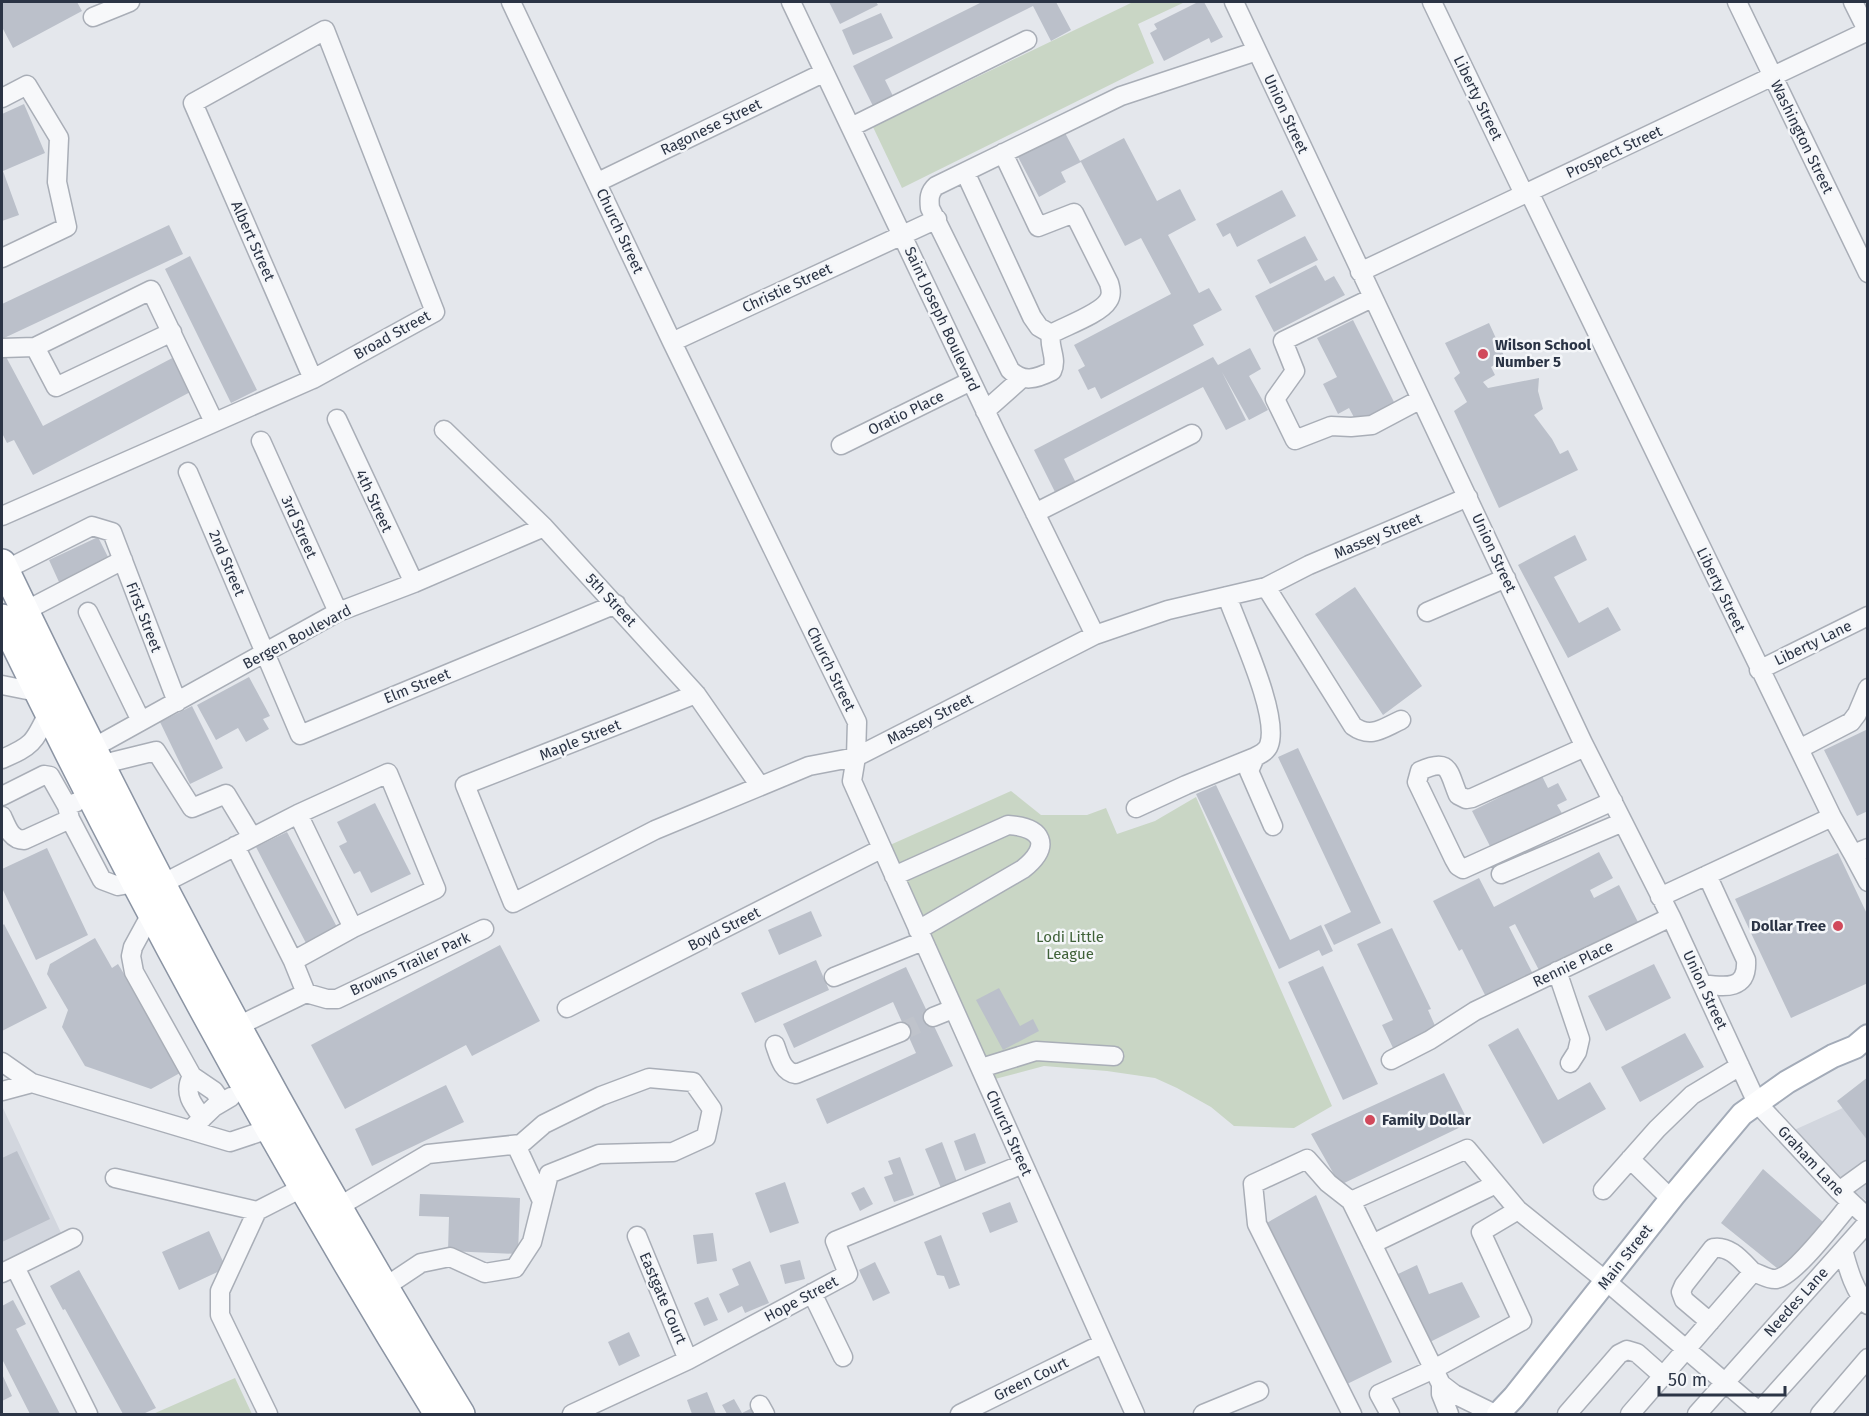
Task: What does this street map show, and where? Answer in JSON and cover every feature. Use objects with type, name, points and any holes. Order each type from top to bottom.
[{"type":"highway","points":[[3,566],[13,615],[11,657],[43,702],[76,807],[147,884],[151,914],[246,1088],[302,1188],[438,1414]]},
{"type":"highway","points":[[13,615],[95,757],[147,884],[236,1027],[338,1207],[461,1414]]},
{"type":"main road","name":"Main Street","points":[[1497,1414],[1514,1397],[1737,1119],[1787,1082],[1833,1056],[1863,1044]]},
{"type":"street","points":[[93,17],[130,2]]},
{"type":"street","name":"Church Street","points":[[511,2],[672,342],[857,722],[856,757],[852,781],[1135,1414]]},
{"type":"street","name":"Saint Joseph Boulevard","points":[[791,2],[985,411],[1095,634]]},
{"type":"street","name":"Union Street","points":[[1234,2],[1585,747],[1671,917],[1757,1103]]},
{"type":"street","name":"Liberty Street","points":[[1432,2],[1832,817],[1860,851],[1868,882]]},
{"type":"street","name":"Washington Street","points":[[1737,2],[1868,273]]},
{"type":"street","points":[[1853,2],[1867,31]]},
{"type":"street","name":"Broad Street","points":[[2,516],[313,379],[435,312],[325,30],[193,103]]},
{"type":"street","name":"Prospect Street","points":[[1360,272],[1867,31]]},
{"type":"street","points":[[851,128],[1027,40]]},
{"type":"street","points":[[1004,153],[1038,227],[1074,213],[1109,283],[1110,299],[1104,307],[1051,334],[1049,341],[1054,360],[1052,371],[1031,379],[1022,378],[1010,370],[930,208],[929,200],[932,189],[965,171],[1121,96],[1257,51]]},
{"type":"street","name":"Ragonese Street","points":[[598,182],[823,73]]},
{"type":"street","points":[[2,98],[27,86],[59,138],[57,182],[67,227],[2,258]]},
{"type":"street","name":"Albert Street","points":[[193,103],[313,379]]},
{"type":"street","points":[[965,171],[1032,317],[1039,327],[1051,334]]},
{"type":"street","name":"Christie Street","points":[[672,342],[937,219]]},
{"type":"street","points":[[2,348],[35,347],[151,290],[214,422]]},
{"type":"street","points":[[1372,298],[1283,341],[1295,371],[1275,399],[1295,440],[1332,426],[1372,425],[1421,399]]},
{"type":"street","points":[[35,347],[56,387],[172,332]]},
{"type":"street","points":[[985,411],[1022,378]]},
{"type":"street","name":"Oratio Place","points":[[841,445],[971,381]]},
{"type":"street","name":"4th Street","points":[[336,419],[414,583]]},
{"type":"street","name":"5th Street","points":[[444,430],[544,527],[696,694],[760,786]]},
{"type":"street","points":[[1035,513],[1192,434]]},
{"type":"street","name":"3rd Street","points":[[261,441],[338,612]]},
{"type":"street","name":"2nd Street","points":[[188,472],[266,653]]},
{"type":"street","name":"Massey Street","points":[[465,785],[513,903],[655,830],[809,766],[856,757],[1095,634],[1168,610],[1266,587],[1468,497]]},
{"type":"street","name":"First Street","points":[[3,566],[92,526],[112,532],[177,702]]},
{"type":"street","name":"Bergen Boulevard","points":[[95,757],[141,721],[338,612],[414,583],[544,527]]},
{"type":"street","points":[[13,615],[123,560]]},
{"type":"street","points":[[1427,612],[1506,578]]},
{"type":"street","points":[[1266,587],[1353,726],[1362,732],[1371,733],[1401,720]]},
{"type":"street","points":[[1136,808],[1255,757],[1263,753],[1269,745],[1268,711],[1261,682],[1227,596]]},
{"type":"street","name":"Elm Street","points":[[266,653],[300,735],[616,604]]},
{"type":"street","points":[[88,612],[141,721]]},
{"type":"street","name":"Liberty Lane","points":[[1759,670],[1868,616]]},
{"type":"street","points":[[2,685],[43,702],[37,737],[27,748],[2,759]]},
{"type":"street","points":[[1799,749],[1851,722],[1868,688]]},
{"type":"street","name":"Maple Street","points":[[465,785],[696,694]]},
{"type":"street","points":[[1585,747],[1472,798],[1466,799],[1458,795],[1446,768],[1442,765],[1436,764],[1420,771],[1417,782],[1454,859],[1458,866],[1464,869],[1613,801]]},
{"type":"street","points":[[95,757],[156,751],[192,808],[226,794],[252,837]]},
{"type":"street","points":[[1255,757],[1249,771],[1274,826]]},
{"type":"street","points":[[147,884],[235,846],[388,773],[436,889],[353,928],[293,961]]},
{"type":"street","points":[[2,796],[44,775],[50,776],[76,807],[24,840],[18,840],[11,835],[2,816]]},
{"type":"street","points":[[298,814],[353,928]]},
{"type":"street","points":[[1660,897],[1832,817]]},
{"type":"street","points":[[1501,874],[1623,822]]},
{"type":"street","points":[[834,977],[920,935],[1023,869],[1034,861],[1040,851],[1040,840],[1034,830],[1024,826],[1008,825],[894,876]]},
{"type":"street","points":[[235,846],[293,961],[306,993],[236,1027]]},
{"type":"street","name":"Boyd Street","points":[[567,1008],[881,849]]},
{"type":"street","points":[[1702,984],[1728,987],[1737,983],[1744,976],[1746,969],[1746,960],[1707,875]]},
{"type":"street","points":[[151,914],[133,947],[131,957],[134,972],[192,1076],[214,1091],[222,1102]]},
{"type":"street","name":"Rennie Place","points":[[1391,1060],[1430,1040],[1475,1011],[1671,917]]},
{"type":"street","name":"Browns Trailer Park","points":[[306,993],[327,999],[337,999],[484,929]]},
{"type":"street","points":[[1557,972],[1580,1039],[1577,1052],[1570,1063]]},
{"type":"street","points":[[933,1017],[953,1009]]},
{"type":"street","points":[[775,1045],[783,1067],[796,1074],[901,1032]]},
{"type":"street","points":[[981,1068],[1036,1051],[1114,1056]]},
{"type":"street","points":[[2,1062],[32,1083],[196,1124],[230,1142],[269,1129]]},
{"type":"street","points":[[1603,1190],[1692,1095],[1740,1066]]},
{"type":"street","points":[[192,1076],[188,1083],[196,1124]]},
{"type":"street","points":[[338,1207],[428,1154],[521,1144],[544,1124],[602,1096],[649,1078],[693,1082],[712,1109],[706,1137],[673,1152],[599,1154],[549,1174],[532,1242],[515,1268],[485,1273],[450,1257],[422,1263],[385,1287]]},
{"type":"street","points":[[2,1091],[32,1083]]},
{"type":"street","points":[[196,1124],[222,1102],[246,1088]]},
{"type":"street","name":"Graham Lane","points":[[1757,1103],[1868,1220]]},
{"type":"street","points":[[516,1144],[542,1201]]},
{"type":"street","points":[[1351,1201],[1467,1149],[1518,1210],[1606,1281],[1760,1414],[1864,1301],[1843,1250]]},
{"type":"street","points":[[1352,1414],[1257,1224],[1253,1184],[1307,1159],[1328,1183],[1351,1201],[1437,1377],[1440,1394],[1449,1414]]},
{"type":"street","points":[[1630,1159],[1671,1199]]},
{"type":"street","name":"Hope Street","points":[[572,1414],[688,1359],[848,1274],[835,1241],[1023,1164]]},
{"type":"street","points":[[1710,1322],[1684,1300],[1681,1293],[1684,1284],[1713,1248],[1728,1249],[1753,1272],[1775,1279],[1786,1275],[1798,1265],[1845,1197],[1868,1170]]},
{"type":"street","points":[[115,1178],[257,1211]]},
{"type":"street","points":[[1372,1244],[1496,1184]]},
{"type":"street","points":[[268,1414],[220,1315],[220,1291],[257,1211],[302,1188]]},
{"type":"street","points":[[1390,1414],[1379,1394],[1437,1377],[1522,1321],[1480,1232],[1518,1210]]},
{"type":"street","name":"Needes Lane","points":[[1697,1414],[1868,1220]]},
{"type":"street","name":"Eastgate Court","points":[[637,1236],[688,1359]]},
{"type":"street","points":[[73,1238],[8,1270],[88,1414]]},
{"type":"street","points":[[1630,1414],[1753,1272]]},
{"type":"street","points":[[812,1293],[843,1357]]},
{"type":"street","name":"Green Court","points":[[960,1414],[1102,1344]]},
{"type":"street","points":[[1567,1414],[1619,1354],[1627,1350],[1637,1353],[1663,1376]]},
{"type":"street","points":[[1820,1414],[1868,1358]]},
{"type":"street","points":[[1437,1377],[1454,1394],[1497,1414]]},
{"type":"street","points":[[1203,1414],[1259,1391]]},
{"type":"shaded area","points":[[1867,1097],[1867,1201],[1781,1136]]},
{"type":"shaded area","points":[[2,1106],[63,1237],[2,1267]]},
{"type":"green space","points":[[1133,2],[1185,2],[1138,24],[1154,63],[902,188],[873,127]]},
{"type":"green space","name":"Lodi Little League","points":[[1011,791],[1041,815],[1087,815],[1106,808],[1117,834],[1155,821],[1196,797],[1332,1106],[1294,1128],[1234,1126],[1211,1107],[1155,1078],[1107,1071],[1044,1066],[995,1079],[890,845]]},
{"type":"green space","points":[[235,1378],[252,1414],[153,1414]]},
{"type":"building","points":[[2,2],[77,2],[82,11],[13,48],[2,27]]},
{"type":"building","points":[[829,2],[876,2],[878,5],[840,24]]},
{"type":"building","points":[[982,2],[1056,2],[1071,30],[1051,41],[1033,6],[885,80],[897,104],[877,114],[853,66]]},
{"type":"building","points":[[1198,2],[1204,2],[1223,37],[1211,43],[1209,38],[1164,61],[1150,33],[1157,29],[1154,24]]},
{"type":"building","points":[[881,13],[893,38],[853,55],[842,30]]},
{"type":"building","points":[[24,104],[45,153],[3,171],[19,215],[2,221],[2,114]]},
{"type":"building","points":[[1064,131],[1080,161],[1124,138],[1157,201],[1180,189],[1196,220],[1168,235],[1199,293],[1209,288],[1222,310],[1193,325],[1204,345],[1101,399],[1095,387],[1088,390],[1078,370],[1085,366],[1074,345],[1171,294],[1141,238],[1125,246],[1081,162],[1061,172],[1066,182],[1039,197],[1017,155]]},
{"type":"building","points":[[1282,190],[1296,216],[1237,247],[1230,233],[1223,237],[1216,224]]},
{"type":"building","points":[[169,225],[183,254],[2,339],[2,304]]},
{"type":"building","points":[[1305,236],[1318,260],[1270,284],[1257,260]]},
{"type":"building","points":[[190,256],[257,390],[231,403],[165,269]]},
{"type":"building","points":[[1316,265],[1325,281],[1334,276],[1345,295],[1274,332],[1255,296]]},
{"type":"building","points":[[1353,320],[1395,404],[1357,423],[1349,408],[1338,414],[1323,384],[1337,377],[1317,338]]},
{"type":"building","points":[[1489,323],[1505,358],[1491,367],[1495,375],[1483,382],[1488,388],[1539,378],[1538,391],[1543,409],[1534,415],[1560,454],[1568,450],[1578,470],[1499,508],[1454,411],[1467,402],[1454,378],[1460,373],[1445,343]]},
{"type":"building","points":[[1250,348],[1261,369],[1249,376],[1268,410],[1249,420],[1222,372],[1246,420],[1226,430],[1203,387],[1064,459],[1078,487],[1058,498],[1034,450],[1213,357],[1218,365]]},
{"type":"building","points":[[4,353],[43,426],[178,355],[196,389],[33,475],[14,440],[7,443],[2,433],[2,354]]},
{"type":"building","points":[[1575,535],[1587,560],[1554,577],[1579,623],[1608,607],[1621,630],[1568,658],[1518,565]]},
{"type":"building","points":[[98,537],[109,559],[59,582],[49,560]]},
{"type":"building","points":[[1355,587],[1422,686],[1383,715],[1315,614]]},
{"type":"building","points":[[249,677],[270,716],[263,719],[269,729],[246,742],[238,728],[216,740],[197,705]]},
{"type":"building","points":[[192,706],[223,768],[190,784],[160,722]]},
{"type":"building","points":[[1868,729],[1868,811],[1857,816],[1824,750]]},
{"type":"building","points":[[1298,748],[1381,923],[1334,945],[1324,925],[1351,912],[1278,757]]},
{"type":"building","points":[[1542,776],[1548,788],[1558,783],[1567,800],[1557,805],[1563,815],[1492,850],[1472,811]]},
{"type":"building","points":[[1216,785],[1290,940],[1321,925],[1333,951],[1322,956],[1319,950],[1279,969],[1196,794]]},
{"type":"building","points":[[375,803],[411,874],[371,893],[360,871],[354,874],[339,846],[347,842],[337,822]]},
{"type":"building","points":[[287,832],[338,929],[307,945],[256,847]]},
{"type":"building","points":[[47,848],[88,935],[36,960],[2,888],[2,869]]},
{"type":"building","points":[[1599,852],[1613,878],[1590,890],[1594,898],[1619,885],[1640,926],[1542,976],[1515,924],[1509,927],[1534,976],[1487,999],[1462,949],[1459,951],[1433,901],[1479,878],[1494,907]]},
{"type":"building","points":[[1838,853],[1868,916],[1868,983],[1791,1018],[1735,899]]},
{"type":"building","points":[[811,911],[822,936],[779,955],[768,930]]},
{"type":"building","points":[[4,924],[47,1008],[2,1031],[2,926]]},
{"type":"building","points":[[1392,928],[1431,1009],[1428,1010],[1437,1030],[1394,1050],[1382,1025],[1393,1020],[1357,944]]},
{"type":"building","points":[[95,938],[112,968],[118,964],[138,997],[153,989],[171,1020],[154,1029],[180,1073],[151,1089],[85,1066],[62,1027],[68,1010],[47,974],[50,964]]},
{"type":"building","points":[[500,945],[540,1021],[472,1056],[466,1045],[345,1109],[311,1045]]},
{"type":"building","points":[[816,960],[829,990],[755,1023],[741,993]]},
{"type":"building","points":[[1654,964],[1671,998],[1606,1031],[1588,996]]},
{"type":"building","points":[[1323,966],[1378,1084],[1343,1100],[1288,982]]},
{"type":"building","points":[[906,967],[953,1066],[827,1124],[816,1099],[916,1053],[893,1002],[794,1048],[783,1024]]},
{"type":"building","points":[[999,988],[1020,1026],[1033,1019],[1039,1031],[1003,1050],[976,1000]]},
{"type":"building","points":[[1518,1028],[1558,1100],[1590,1082],[1606,1109],[1543,1144],[1488,1045]]},
{"type":"building","points":[[1685,1033],[1704,1067],[1640,1102],[1621,1067]]},
{"type":"building","points":[[1444,1073],[1469,1123],[1340,1185],[1311,1134]]},
{"type":"building","points":[[1868,1077],[1868,1141],[1837,1101]]},
{"type":"building","points":[[446,1085],[464,1122],[372,1166],[355,1129]]},
{"type":"building","points":[[975,1133],[986,1163],[965,1171],[954,1141]]},
{"type":"building","points":[[942,1142],[957,1182],[941,1188],[925,1149]]},
{"type":"building","points":[[17,1151],[50,1219],[2,1242],[2,1158]]},
{"type":"building","points":[[900,1157],[914,1195],[894,1202],[884,1177],[893,1174],[888,1161]]},
{"type":"building","points":[[1763,1169],[1823,1222],[1783,1273],[1721,1223]]},
{"type":"building","points":[[785,1182],[799,1223],[770,1233],[755,1193]]},
{"type":"building","points":[[864,1187],[873,1204],[860,1211],[851,1193]]},
{"type":"building","points":[[420,1194],[520,1198],[518,1254],[448,1251],[449,1217],[419,1216]]},
{"type":"building","points":[[1316,1195],[1392,1362],[1343,1386],[1263,1225]]},
{"type":"building","points":[[1010,1202],[1018,1222],[990,1233],[982,1213]]},
{"type":"building","points":[[209,1231],[226,1268],[179,1290],[162,1252]]},
{"type":"building","points":[[713,1233],[717,1261],[697,1264],[693,1235]]},
{"type":"building","points":[[941,1235],[960,1285],[949,1289],[944,1276],[937,1275],[924,1242]]},
{"type":"building","points":[[800,1260],[805,1279],[785,1284],[780,1265]]},
{"type":"building","points":[[750,1261],[769,1303],[745,1313],[742,1306],[728,1313],[719,1294],[739,1285],[732,1269]]},
{"type":"building","points":[[875,1262],[890,1293],[873,1301],[859,1270]]},
{"type":"building","points":[[1417,1265],[1429,1294],[1462,1282],[1480,1317],[1430,1342],[1398,1274]]},
{"type":"building","points":[[79,1270],[156,1408],[143,1414],[123,1414],[65,1309],[63,1310],[50,1286]]},
{"type":"building","points":[[708,1297],[718,1320],[704,1326],[694,1303]]},
{"type":"building","points":[[13,1300],[26,1324],[16,1329],[60,1414],[30,1414],[2,1359],[2,1306]]},
{"type":"building","points":[[629,1332],[640,1356],[619,1366],[608,1342]]},
{"type":"building","points":[[2,1374],[12,1396],[2,1401]]},
{"type":"building","points":[[707,1392],[716,1414],[692,1414],[687,1400]]},
{"type":"building","points":[[734,1399],[742,1413],[754,1407],[758,1414],[727,1414],[722,1405]]},
{"type":"tunnel","points":[[901,1032],[933,1017]]},
{"type":"place","name":"Wilson School Number 5","points":[[1483,354]]},
{"type":"place","name":"Dollar Tree","points":[[1838,926]]},
{"type":"place","name":"Family Dollar","points":[[1370,1120]]}]
